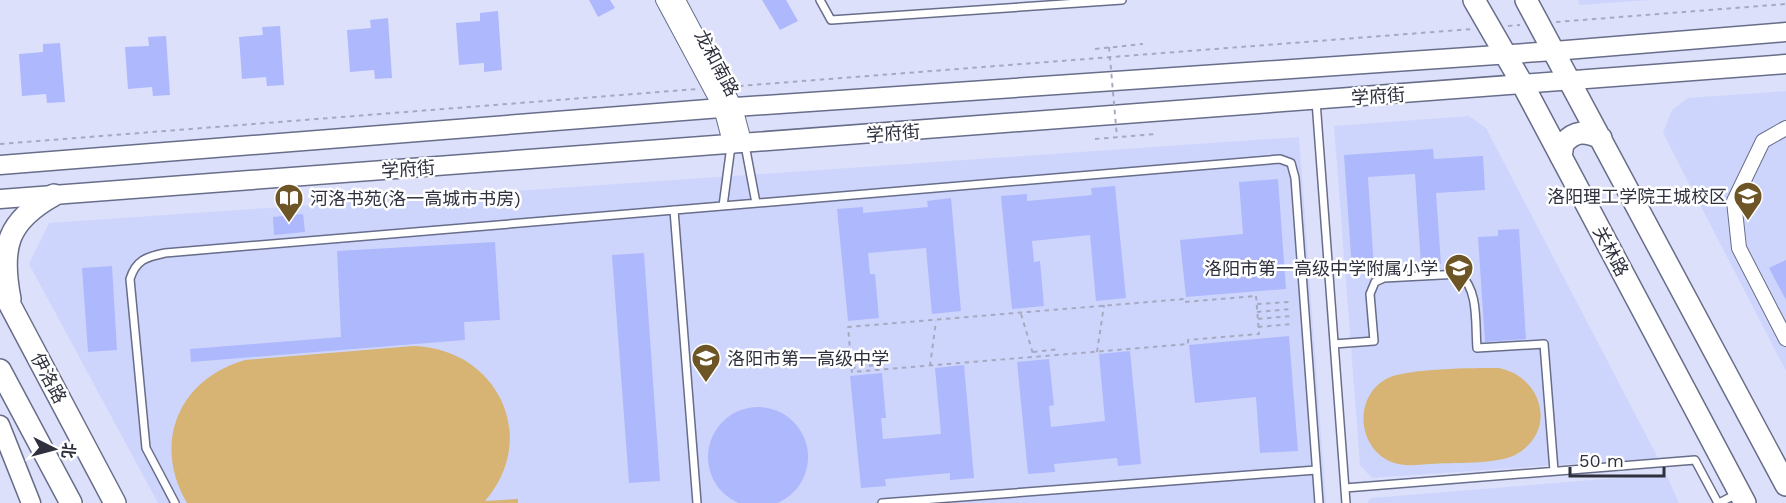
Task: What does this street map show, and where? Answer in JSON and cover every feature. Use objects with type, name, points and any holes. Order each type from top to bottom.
[{"type":"main road","name":"关林路","points":[[1474,0],[1523,85],[1742,498]]},
{"type":"main road","points":[[1526,0],[1786,485]]},
{"type":"main road","name":"学府街","points":[[0,165],[728,108],[1554,51],[1786,32]]},
{"type":"main road","name":"学府街","points":[[0,199],[1786,64]]},
{"type":"main road","points":[[1561,157],[1563,144],[1578,132],[1588,132],[1601,138]]},
{"type":"main road","points":[[14,311],[3,271],[4,253],[19,220],[33,207],[54,195]]},
{"type":"main road","name":"伊洛路","points":[[0,286],[115,503]]},
{"type":"main road","points":[[0,370],[71,503]]},
{"type":"main road","points":[[0,386],[58,503]]},
{"type":"main road","points":[[0,425],[31,503]]},
{"type":"street","name":"龙和南路","points":[[663,0],[728,108],[738,145]]},
{"type":"street","name":"龙和南路","points":[[678,0],[717,88]]},
{"type":"street","points":[[1786,129],[1763,141],[1734,201],[1739,248],[1786,339]]},
{"type":"lane","points":[[820,0],[831,20],[1122,0]]},
{"type":"lane","points":[[1316,101],[1346,503]]},
{"type":"lane","points":[[738,145],[756,203]]},
{"type":"lane","points":[[723,206],[738,145]]},
{"type":"lane","points":[[175,503],[146,448],[130,279],[134,266],[146,257],[165,253],[1280,159],[1291,163],[1295,178],[1319,503]]},
{"type":"lane","points":[[674,210],[697,503]]},
{"type":"lane","points":[[1334,344],[1374,341],[1370,294],[1375,282],[1384,278],[1460,274],[1469,282],[1473,292],[1477,348],[1544,344],[1554,471]]},
{"type":"lane","points":[[1345,488],[1695,460],[1719,503],[1742,498]]},
{"type":"lane","points":[[882,503],[1316,470]]},
{"type":"path","points":[[0,144],[1786,4]]},
{"type":"path","points":[[1095,49],[1143,44]]},
{"type":"path","points":[[1109,47],[1117,137]]},
{"type":"path","points":[[1095,139],[1155,134]]},
{"type":"path","points":[[1256,296],[1259,334],[1097,352],[852,372],[848,327],[1104,305],[1256,296]]},
{"type":"path","points":[[1257,304],[1289,302]]},
{"type":"path","points":[[1097,352],[1104,305]]},
{"type":"path","points":[[1257,312],[1290,309]]},
{"type":"path","points":[[1021,312],[1034,357]]},
{"type":"path","points":[[1258,319],[1292,316]]},
{"type":"path","points":[[930,366],[936,320]]},
{"type":"path","points":[[1258,327],[1292,324]]},
{"type":"path","points":[[1033,352],[1059,349]]},
{"type":"path","points":[[851,368],[875,366]]},
{"type":"shaded area","points":[[1578,0],[1650,0],[1580,5]]},
{"type":"shaded area","name":"洛阳理工学院王城校区","points":[[1786,91],[1786,371],[1663,133],[1672,110],[1688,98]]},
{"type":"shaded area","name":"洛阳市第一高级中学附属小学","points":[[1469,116],[1486,128],[1658,458],[1372,478],[1360,465],[1334,126]]},
{"type":"shaded area","name":"洛阳市第一高级中学","points":[[1299,137],[1326,503],[158,503],[29,264],[49,223]]},
{"type":"shaded area","points":[[413,346],[442,351],[467,362],[487,379],[501,400],[509,424],[509,450],[501,476],[485,501],[518,499],[518,503],[187,503],[177,481],[172,458],[172,437],[178,416],[188,398],[203,382],[222,369],[245,360]]},
{"type":"shaded area","points":[[1499,368],[1514,373],[1526,382],[1535,393],[1540,406],[1537,433],[1528,445],[1515,455],[1485,462],[1404,465],[1389,461],[1378,454],[1371,444],[1366,433],[1364,409],[1368,397],[1386,379],[1396,375],[1424,371]]},
{"type":"shaded area","points":[[1666,474],[1679,503],[1367,503],[1371,498]]},
{"type":"building","points":[[589,0],[610,0],[615,8],[598,17]]},
{"type":"building","points":[[762,0],[786,0],[798,21],[780,30]]},
{"type":"building","points":[[498,11],[502,70],[484,72],[484,63],[459,65],[456,23],[480,21],[480,13]]},
{"type":"building","points":[[388,18],[392,78],[375,79],[374,70],[350,72],[347,30],[371,28],[370,20]]},
{"type":"building","points":[[280,26],[284,85],[267,86],[266,77],[242,79],[239,37],[263,35],[262,27]]},
{"type":"building","points":[[166,36],[170,95],[153,96],[152,87],[128,89],[125,47],[149,46],[148,37]]},
{"type":"building","points":[[60,43],[65,102],[47,103],[46,94],[22,96],[19,54],[43,52],[43,44]]},
{"type":"building","points":[[1433,149],[1434,159],[1483,156],[1485,190],[1436,193],[1441,264],[1421,265],[1415,174],[1368,177],[1374,268],[1352,270],[1344,155]]},
{"type":"building","points":[[1278,179],[1286,289],[1186,297],[1180,240],[1243,234],[1239,182]]},
{"type":"building","points":[[1115,186],[1126,298],[1096,301],[1090,235],[1032,241],[1034,262],[1040,261],[1044,306],[1012,309],[1001,196],[1027,194],[1027,201],[1092,195],[1091,188]]},
{"type":"building","points":[[951,198],[961,311],[932,314],[926,248],[868,253],[870,274],[875,274],[879,318],[848,321],[837,209],[863,207],[863,213],[928,207],[927,201]]},
{"type":"building","name":"河洛书苑(洛一高城市书房)","points":[[303,214],[305,232],[274,235],[273,217]]},
{"type":"building","points":[[1519,229],[1526,339],[1485,342],[1478,237],[1498,236],[1498,230]]},
{"type":"building","points":[[495,242],[500,320],[464,322],[465,340],[191,362],[190,349],[341,337],[337,251]]},
{"type":"building","points":[[644,253],[660,481],[629,483],[612,255]]},
{"type":"building","points":[[1786,260],[1786,300],[1769,268]]},
{"type":"building","points":[[112,266],[117,350],[88,352],[82,268]]},
{"type":"building","points":[[1289,336],[1298,451],[1260,453],[1256,397],[1195,403],[1189,345]]},
{"type":"building","points":[[1130,351],[1141,464],[1118,466],[1117,458],[1054,464],[1055,472],[1028,474],[1017,362],[1049,359],[1054,405],[1049,406],[1051,427],[1105,421],[1099,354]]},
{"type":"building","points":[[964,365],[974,478],[950,480],[950,473],[885,479],[886,486],[861,488],[850,376],[882,373],[886,418],[881,418],[883,439],[941,434],[935,368]]},
{"type":"building","points":[[758,407],[786,415],[800,429],[808,457],[800,485],[786,499],[758,507],[730,499],[716,485],[708,457],[716,429],[730,415]]},
{"type":"place","name":"洛阳理工学院王城校区","points":[[1748,222]]},
{"type":"place","name":"河洛书苑(洛一高城市书房)","points":[[289,224]]},
{"type":"place","name":"洛阳市第一高级中学附属小学","points":[[1459,294]]},
{"type":"place","name":"洛阳市第一高级中学","points":[[706,384]]}]
